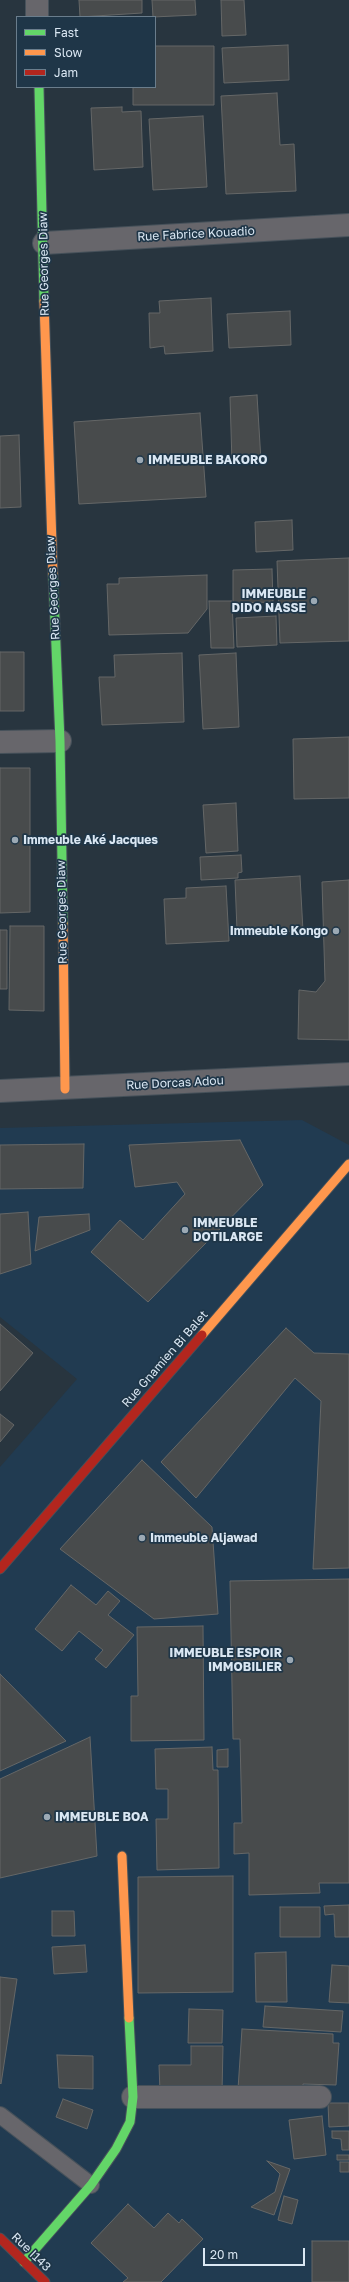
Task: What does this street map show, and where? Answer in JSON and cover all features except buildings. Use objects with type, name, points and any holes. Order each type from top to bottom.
[{"type":"street","points":[[37,0],[37,16]]},
{"type":"street","name":"Rue Georges Diaw","points":[[39,88],[44,243],[48,469],[60,741],[65,1089]]},
{"type":"street","name":"Rue Fabrice Kouadio","points":[[44,243],[349,225]]},
{"type":"street","points":[[0,742],[60,741]]},
{"type":"street","name":"Rue Dorcas Adou","points":[[0,1091],[349,1074]]},
{"type":"street","name":"Rue Gnamien Bi Balet","points":[[0,1569],[349,1164]]},
{"type":"street","points":[[24,2262],[92,2185],[116,2148],[130,2122],[133,2097],[122,1856]]},
{"type":"street","points":[[133,2097],[320,2097]]},
{"type":"street","name":"Rue I143","points":[[0,2238],[45,2282]]},
{"type":"lane","points":[[0,2114],[92,2185]]},
{"type":"shaded area","points":[[302,1120],[349,1145],[349,2282],[0,2282],[0,1467],[77,1379],[0,1317],[0,1128]]},
{"type":"traffic: fast","points":[[39,88],[44,301]]},
{"type":"traffic: fast","points":[[53,575],[60,741],[63,923]]},
{"type":"traffic: fast","points":[[24,2262],[91,2185],[116,2149],[130,2122],[133,2097],[129,2018]]},
{"type":"traffic: slow","points":[[44,301],[53,575]]},
{"type":"traffic: slow","points":[[63,923],[65,1089]]},
{"type":"traffic: slow","points":[[202,1335],[349,1164]]},
{"type":"traffic: slow","points":[[122,1856],[129,2018]]},
{"type":"traffic: jam","points":[[0,1569],[202,1335]]},
{"type":"traffic: jam","points":[[0,2238],[45,2282]]},
{"type":"place","name":"IMMEUBLE BAKORO","points":[[140,460]]},
{"type":"place","name":"IMMEUBLE DIDO NASSE","points":[[314,601]]},
{"type":"place","name":"Immeuble Aké Jacques","points":[[15,840]]},
{"type":"place","name":"Immeuble Kongo","points":[[336,931]]},
{"type":"place","name":"IMMEUBLE DOTILARGE","points":[[185,1230]]},
{"type":"place","name":"Immeuble Aljawad","points":[[142,1538]]},
{"type":"place","name":"IMMEUBLE ESPOIR IMMOBILIER","points":[[290,1660]]},
{"type":"place","name":"IMMEUBLE BOA","points":[[47,1817]]}]
